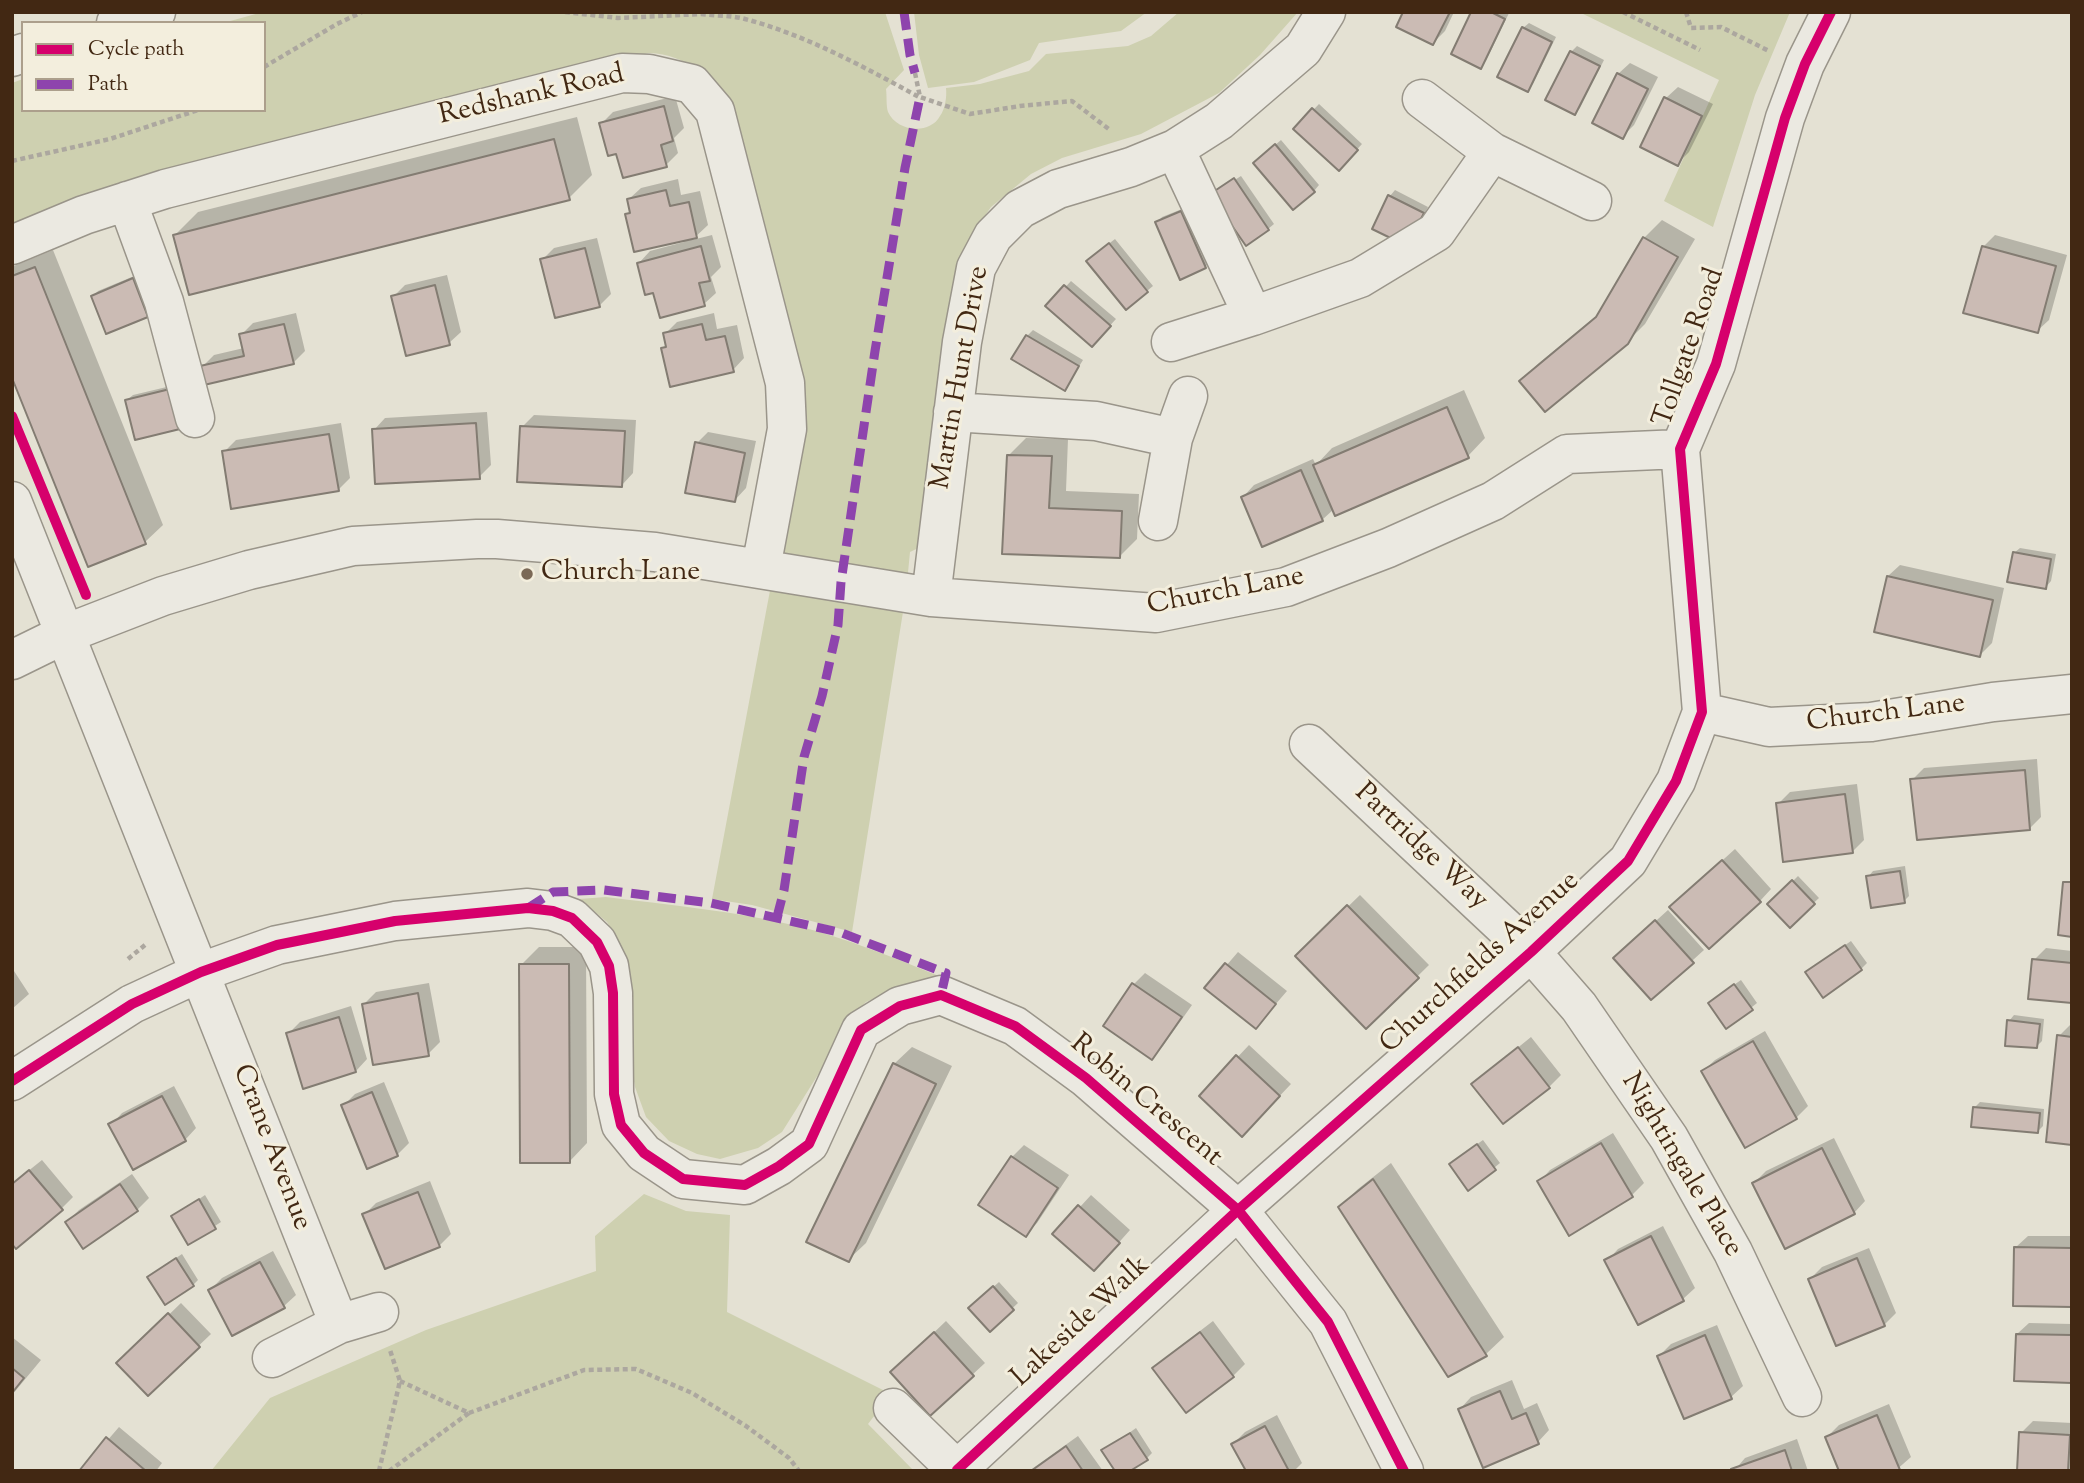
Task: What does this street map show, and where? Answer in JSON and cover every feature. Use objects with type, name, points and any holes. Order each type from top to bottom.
[{"type":"street","points":[[123,21],[156,12]]},
{"type":"street","name":"Martin Hunt Drive","points":[[931,597],[953,412],[976,268],[993,236],[1020,209],[1058,189],[1131,167],[1175,149],[1219,121],[1303,49],[1325,12]]},
{"type":"street","name":"Tollgate Road","points":[[1702,712],[1680,449],[1716,364],[1785,118],[1805,64],[1831,12]]},
{"type":"street","name":"Redshank Road","points":[[12,245],[127,201],[178,185],[622,73],[649,74],[692,84],[715,111],[785,383],[787,429],[761,568]]},
{"type":"street","points":[[1422,99],[1492,152],[1592,201]]},
{"type":"street","points":[[1175,149],[1253,316]]},
{"type":"street","points":[[1171,342],[1360,278],[1436,233],[1492,152]]},
{"type":"street","points":[[127,201],[164,302],[195,418]]},
{"type":"street","points":[[1158,521],[1174,438],[1188,397]]},
{"type":"street","points":[[953,412],[1096,421],[1174,438]]},
{"type":"street","name":"Church Lane","points":[[12,660],[65,634],[175,592],[249,570],[353,546],[497,538],[655,552],[931,597],[1157,613],[1286,587],[1388,548],[1493,501],[1567,454],[1680,449]]},
{"type":"street","name":"Crane Avenue","points":[[12,501],[339,1324]]},
{"type":"street","name":"Church Lane","points":[[1702,712],[1769,727],[1871,722],[1993,702],[2072,694]]},
{"type":"street","name":"Churchfields Avenue","points":[[1238,1210],[1531,952],[1628,861],[1676,781],[1702,712]]},
{"type":"street","name":"Partridge Way","points":[[1308,744],[1531,952]]},
{"type":"street","name":"Robin Crescent","points":[[12,1082],[132,1004],[201,972],[277,945],[395,921],[528,908],[553,911],[572,918],[597,942],[609,966],[613,993],[614,1094],[621,1125],[644,1153],[683,1179],[745,1185],[779,1166],[809,1144],[861,1030],[900,1006],[941,995],[1015,1026],[1086,1079],[1238,1210],[1328,1322],[1404,1471]]},
{"type":"street","name":"Nightingale Place","points":[[1531,952],[1579,1007],[1670,1138],[1733,1252],[1801,1397]]},
{"type":"street","name":"Lakeside Walk","points":[[893,1408],[957,1471],[1238,1210]]},
{"type":"street","points":[[272,1358],[339,1324],[379,1312]]},
{"type":"path","points":[[266,66],[362,12]]},
{"type":"path","points":[[565,12],[618,18],[703,13],[743,18],[858,64],[920,97],[970,114],[1020,106],[1072,102],[1112,132],[1131,167]]},
{"type":"path","points":[[1623,12],[1700,50]]},
{"type":"path","points":[[1686,12],[1691,28],[1721,27],[1762,49],[1805,64]]},
{"type":"path","points":[[915,73],[920,97]]},
{"type":"path","points":[[12,161],[110,139],[192,112]]},
{"type":"path","points":[[121,965],[148,943]]},
{"type":"path","points":[[379,1312],[400,1381],[379,1471]]},
{"type":"path","points":[[389,1471],[469,1413],[584,1370],[636,1369],[692,1393],[746,1426],[789,1458],[799,1471]]},
{"type":"path","points":[[400,1381],[469,1413]]},
{"type":"green space","points":[[263,12],[885,12],[904,70],[886,89],[887,110],[899,124],[914,129],[935,122],[942,113],[946,88],[980,84],[1029,71],[1046,54],[1128,46],[1151,36],[1179,12],[1298,12],[1260,55],[1219,93],[1141,134],[1062,158],[1031,174],[991,207],[968,240],[959,287],[937,539],[910,552],[906,593],[852,932],[752,905],[712,899],[803,415],[698,71],[675,58],[649,53],[117,187],[12,228],[12,83],[21,80],[21,112],[266,112],[266,21],[230,21]]},
{"type":"green space","points":[[914,12],[1147,12],[1121,31],[1039,43],[1030,60],[974,82],[928,88],[919,55]]},
{"type":"green space","points":[[1579,12],[1790,12],[1755,95],[1713,227],[1664,201],[1719,80]]},
{"type":"green space","points":[[606,897],[726,912],[797,926],[851,942],[939,976],[907,984],[866,1002],[850,1018],[831,1054],[782,1132],[758,1148],[720,1159],[697,1154],[669,1141],[646,1117],[635,1087],[628,1049],[629,980],[624,951],[607,922],[579,899]]},
{"type":"green space","points":[[644,1194],[686,1211],[730,1215],[727,1312],[891,1394],[868,1424],[914,1471],[211,1471],[270,1398],[426,1330],[596,1271],[595,1236]]},
{"type":"building","points":[[1403,12],[1450,12],[1433,45],[1396,27]]},
{"type":"building","points":[[1471,12],[1491,12],[1505,19],[1481,69],[1451,54]]},
{"type":"building","points":[[1522,27],[1552,42],[1528,92],[1497,77]]},
{"type":"building","points":[[1570,51],[1600,66],[1575,115],[1545,100]]},
{"type":"building","points":[[1617,73],[1648,89],[1623,139],[1592,123]]},
{"type":"building","points":[[1664,97],[1702,116],[1678,166],[1640,147]]},
{"type":"building","points":[[664,106],[673,141],[661,145],[667,167],[623,178],[616,154],[608,156],[599,123]]},
{"type":"building","points":[[1312,108],[1358,150],[1339,171],[1293,129]]},
{"type":"building","points":[[554,139],[570,200],[189,295],[173,235]]},
{"type":"building","points":[[1275,144],[1315,192],[1293,210],[1253,163]]},
{"type":"building","points":[[1234,178],[1269,230],[1246,246],[1210,194]]},
{"type":"building","points":[[666,190],[670,206],[689,202],[697,238],[634,252],[625,214],[630,213],[627,199]]},
{"type":"building","points":[[1388,195],[1424,213],[1407,246],[1372,229]]},
{"type":"building","points":[[1181,211],[1206,268],[1180,280],[1155,222]]},
{"type":"building","points":[[1643,237],[1678,257],[1628,344],[1545,412],[1519,381],[1596,317]]},
{"type":"building","points":[[1109,243],[1148,292],[1126,310],[1086,261]]},
{"type":"building","points":[[701,246],[710,281],[699,283],[705,306],[660,318],[653,293],[645,295],[637,263]]},
{"type":"building","points":[[1982,246],[2056,266],[2038,333],[1963,313]]},
{"type":"building","points":[[585,248],[600,307],[555,318],[540,259]]},
{"type":"building","points":[[35,267],[146,544],[88,567],[12,378],[12,276]]},
{"type":"building","points":[[133,278],[148,317],[106,334],[91,296]]},
{"type":"building","points":[[435,285],[450,345],[406,356],[391,296]]},
{"type":"building","points":[[1064,285],[1111,326],[1092,347],[1045,306]]},
{"type":"building","points":[[284,324],[294,364],[204,385],[200,366],[244,356],[239,334]]},
{"type":"building","points":[[702,324],[706,340],[725,336],[734,372],[670,387],[661,348],[666,347],[663,333]]},
{"type":"building","points":[[1026,335],[1079,366],[1065,391],[1011,359]]},
{"type":"building","points":[[170,389],[180,429],[135,440],[125,400]]},
{"type":"building","points":[[1447,407],[1469,458],[1335,516],[1313,465]]},
{"type":"building","points":[[476,423],[480,479],[375,484],[372,429]]},
{"type":"building","points":[[520,426],[625,431],[622,487],[517,482]]},
{"type":"building","points":[[329,434],[339,491],[231,509],[222,451]]},
{"type":"building","points":[[695,442],[745,453],[735,502],[685,493]]},
{"type":"building","points":[[1007,455],[1052,456],[1049,508],[1122,511],[1120,558],[1002,554]]},
{"type":"building","points":[[1301,470],[1323,521],[1262,547],[1241,497]]},
{"type":"building","points":[[2013,552],[2051,559],[2046,589],[2007,582]]},
{"type":"building","points":[[1887,576],[1993,600],[1980,657],[1874,632]]},
{"type":"building","points":[[2025,770],[2030,830],[1917,840],[1910,779]]},
{"type":"building","points":[[1845,794],[1853,853],[1783,862],[1776,803]]},
{"type":"building","points":[[1722,860],[1761,902],[1709,949],[1669,907]]},
{"type":"building","points":[[1900,871],[1905,903],[1871,908],[1866,876]]},
{"type":"building","points":[[1792,880],[1815,904],[1790,928],[1767,904]]},
{"type":"building","points":[[2063,882],[2072,882],[2072,937],[2058,935]]},
{"type":"building","points":[[1347,905],[1419,978],[1366,1029],[1295,956]]},
{"type":"building","points":[[1655,920],[1694,963],[1651,1000],[1613,958]]},
{"type":"building","points":[[1845,945],[1862,970],[1823,998],[1805,972]]},
{"type":"building","points":[[2032,959],[2072,963],[2072,1003],[2028,999]]},
{"type":"building","points":[[1225,963],[1276,1004],[1256,1029],[1204,988]]},
{"type":"building","points":[[519,964],[569,964],[570,1163],[520,1163]]},
{"type":"building","points":[[1132,983],[1182,1017],[1152,1060],[1103,1026]]},
{"type":"building","points":[[1734,984],[1753,1010],[1726,1029],[1708,1003]]},
{"type":"building","points":[[418,993],[429,1056],[373,1065],[362,1004]]},
{"type":"building","points":[[339,1017],[356,1072],[303,1089],[286,1033]]},
{"type":"building","points":[[2007,1020],[2040,1024],[2037,1048],[2005,1046]]},
{"type":"building","points":[[2057,1035],[2072,1037],[2072,1145],[2046,1142]]},
{"type":"building","points":[[1753,1041],[1797,1119],[1745,1148],[1701,1071]]},
{"type":"building","points":[[1518,1047],[1550,1088],[1503,1124],[1471,1084]]},
{"type":"building","points":[[1236,1055],[1280,1096],[1242,1137],[1199,1096]]},
{"type":"building","points":[[893,1063],[936,1084],[849,1262],[806,1242]]},
{"type":"building","points":[[372,1092],[398,1156],[367,1169],[341,1105]]},
{"type":"building","points":[[162,1096],[186,1141],[133,1170],[108,1124]]},
{"type":"building","points":[[1973,1107],[2040,1113],[2038,1133],[1971,1127]]},
{"type":"building","points":[[1601,1143],[1633,1197],[1569,1236],[1537,1181]]},
{"type":"building","points":[[1477,1144],[1496,1170],[1468,1191],[1449,1164]]},
{"type":"building","points":[[1822,1148],[1855,1214],[1785,1249],[1752,1183]]},
{"type":"building","points":[[1011,1156],[1058,1188],[1026,1237],[978,1205]]},
{"type":"building","points":[[29,1170],[63,1210],[16,1249],[12,1244],[12,1184]]},
{"type":"building","points":[[1373,1179],[1487,1356],[1448,1377],[1338,1207]]},
{"type":"building","points":[[120,1184],[138,1211],[83,1249],[65,1222]]},
{"type":"building","points":[[418,1192],[440,1247],[385,1269],[362,1214]]},
{"type":"building","points":[[199,1199],[216,1229],[188,1245],[171,1216]]},
{"type":"building","points":[[1078,1205],[1120,1243],[1094,1271],[1052,1234]]},
{"type":"building","points":[[1651,1236],[1684,1301],[1638,1325],[1604,1260]]},
{"type":"building","points":[[2014,1247],[2072,1248],[2072,1307],[2013,1306]]},
{"type":"building","points":[[176,1258],[194,1286],[165,1305],[147,1277]]},
{"type":"building","points":[[1857,1258],[1885,1326],[1836,1346],[1808,1279]]},
{"type":"building","points":[[260,1262],[285,1308],[232,1336],[208,1290]]},
{"type":"building","points":[[993,1286],[1014,1310],[990,1332],[968,1308]]},
{"type":"building","points":[[168,1313],[200,1347],[148,1396],[116,1363]]},
{"type":"building","points":[[934,1332],[974,1376],[930,1416],[890,1372]]},
{"type":"building","points":[[1200,1332],[1234,1377],[1186,1413],[1152,1368]]},
{"type":"building","points":[[2016,1334],[2072,1335],[2072,1383],[2014,1381]]},
{"type":"building","points":[[1705,1335],[1732,1399],[1684,1419],[1657,1356]]},
{"type":"building","points":[[12,1368],[24,1378],[12,1393]]},
{"type":"building","points":[[1500,1391],[1512,1419],[1526,1413],[1539,1444],[1483,1468],[1458,1409]]},
{"type":"building","points":[[1877,1415],[1900,1470],[1839,1471],[1825,1437]]},
{"type":"building","points":[[1265,1426],[1289,1471],[1246,1471],[1231,1444]]},
{"type":"building","points":[[2019,1432],[2070,1435],[2068,1471],[2017,1471]]},
{"type":"building","points":[[1130,1433],[1148,1460],[1130,1471],[1115,1471],[1101,1450]]},
{"type":"building","points":[[106,1437],[146,1471],[79,1471]]},
{"type":"building","points":[[1066,1446],[1083,1471],[1031,1471]]},
{"type":"building","points":[[1785,1450],[1792,1471],[1731,1469]]},
{"type":"marked path","points":[[904,12],[915,73]]},
{"type":"marked path","points":[[777,917],[784,890],[804,757],[822,696],[838,625],[841,582],[875,351],[905,168],[920,97]]},
{"type":"marked path","points":[[528,908],[553,892],[604,890],[711,903],[842,933],[946,973],[941,995]]},
{"type":"cycle path","points":[[957,1470],[1238,1210],[1531,952],[1628,861],[1676,781],[1702,712],[1680,449],[1716,364],[1785,118],[1805,64],[1831,12]]},
{"type":"cycle path","points":[[12,416],[86,595]]},
{"type":"cycle path","points":[[12,1081],[132,1004],[201,972],[277,945],[395,921],[528,908],[553,911],[572,918],[597,942],[609,966],[613,993],[614,1094],[621,1125],[644,1153],[683,1179],[745,1185],[779,1166],[809,1144],[861,1030],[900,1006],[941,995],[1015,1026],[1086,1078],[1238,1210],[1328,1322],[1404,1471]]},
{"type":"place","name":"Church Lane","points":[[527,574]]}]
